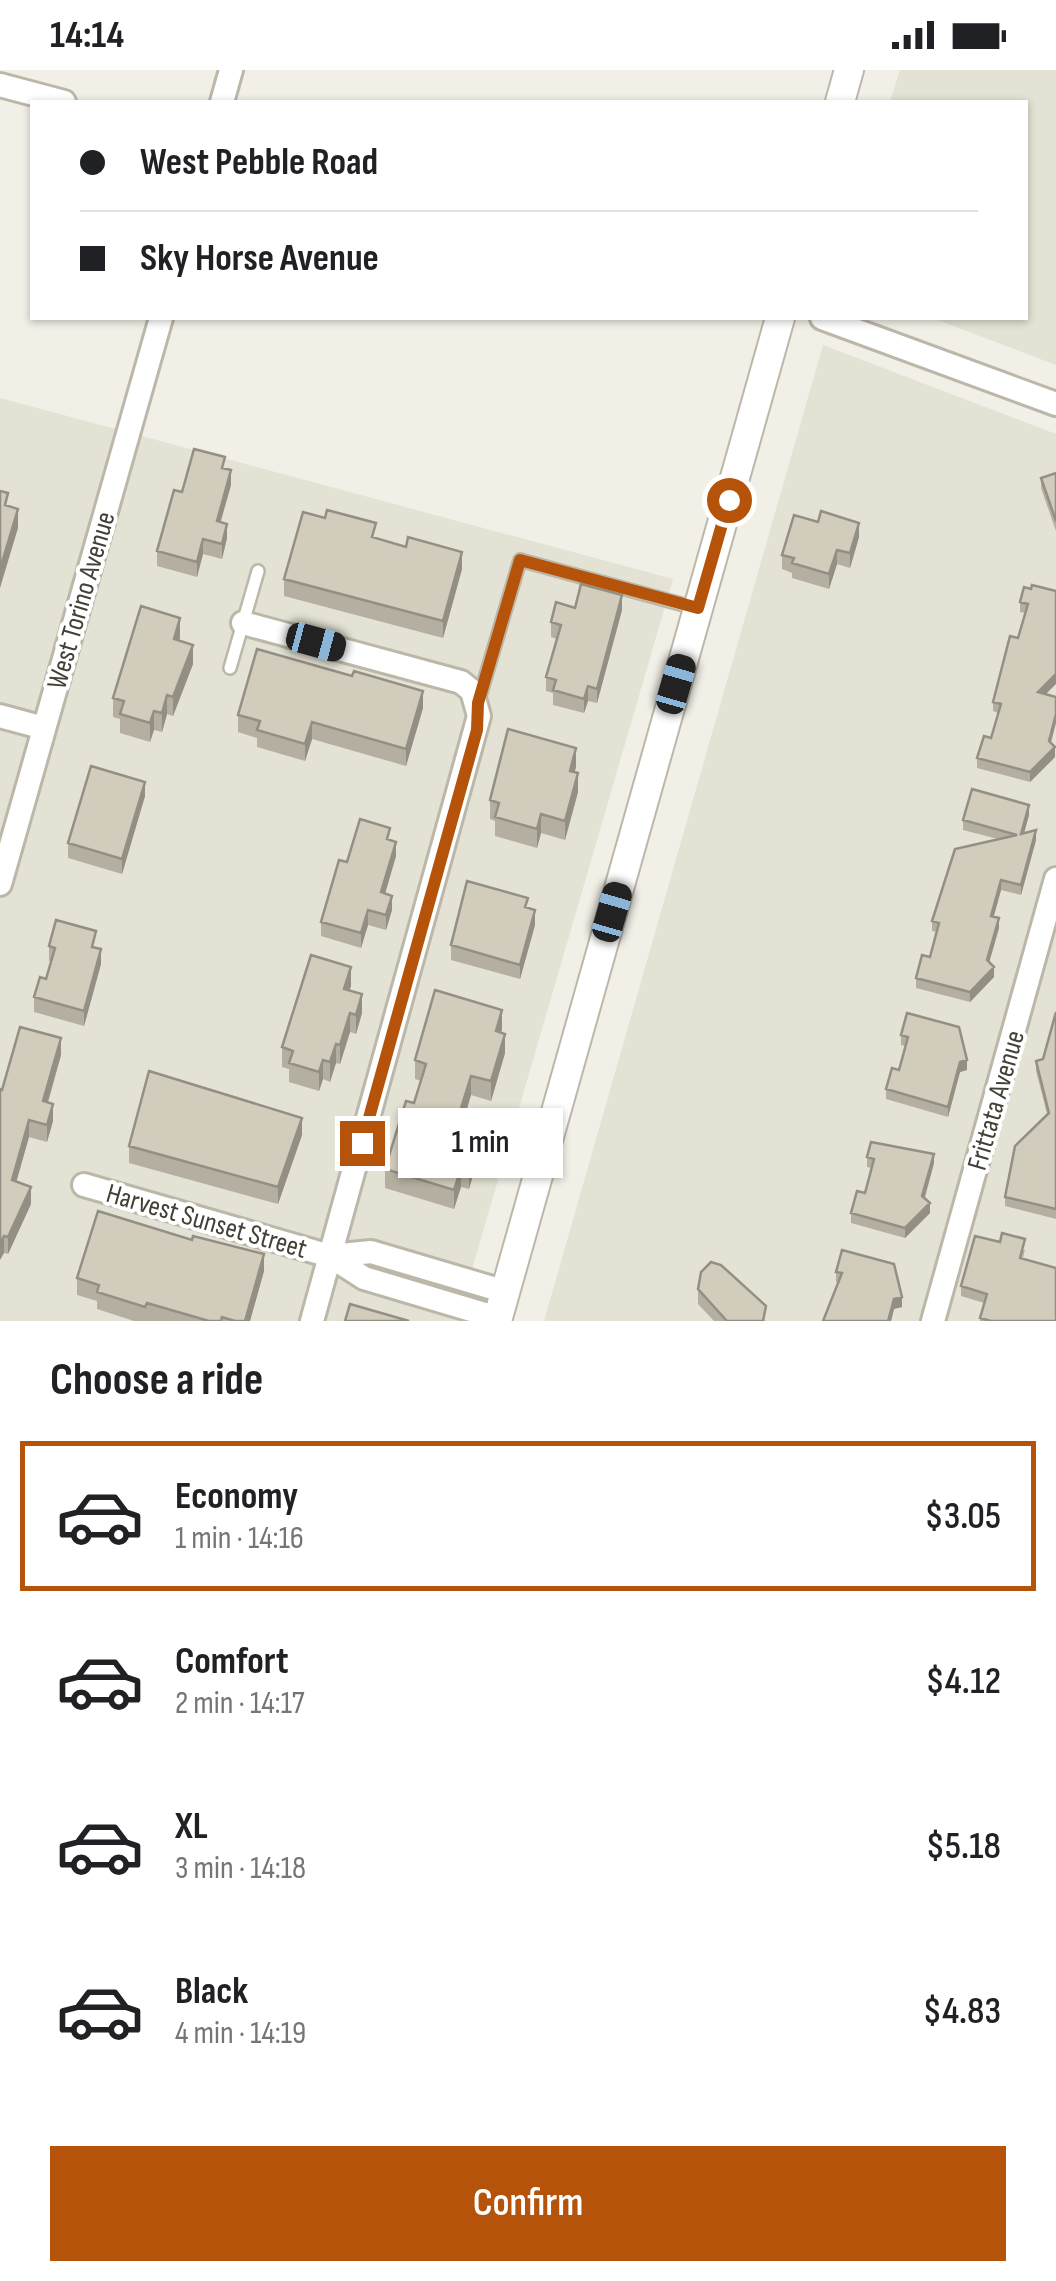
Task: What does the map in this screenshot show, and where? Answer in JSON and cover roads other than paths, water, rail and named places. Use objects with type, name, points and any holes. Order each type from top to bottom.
[{"type":"street","points":[[223,100],[231,70]]},
{"type":"street","points":[[841,100],[849,70]]},
{"type":"street","points":[[0,85],[56,100]]},
{"type":"street","name":"West Torino Avenue","points":[[0,884],[160,320]]},
{"type":"street","points":[[500,1310],[779,320]]},
{"type":"street","points":[[827,320],[1056,404]]},
{"type":"street","points":[[243,623],[461,682],[478,703],[477,730],[312,1321]]},
{"type":"street","points":[[0,716],[44,728]]},
{"type":"street","name":"Frittata Avenue","points":[[934,1321],[1056,879]]},
{"type":"street","name":"Harvest Sunset Street","points":[[84,1185],[330,1256],[364,1278],[500,1310]]},
{"type":"street","name":"Harvest Sunset Street","points":[[330,1256],[371,1252],[396,1259],[500,1310]]},
{"type":"lane","points":[[478,703],[520,560],[698,608]]},
{"type":"lane","points":[[230,668],[258,571]]},
{"type":"lane","points":[[389,1285],[396,1259]]}]
